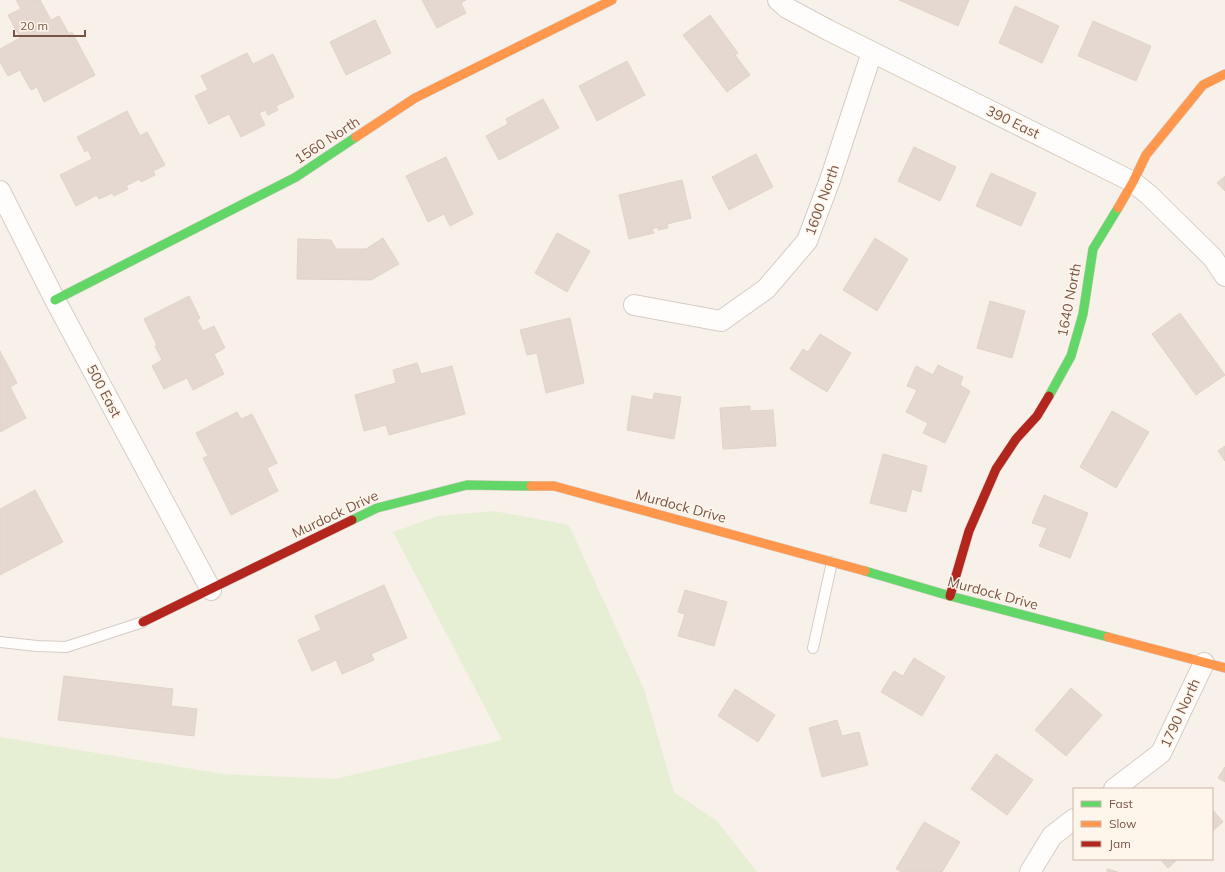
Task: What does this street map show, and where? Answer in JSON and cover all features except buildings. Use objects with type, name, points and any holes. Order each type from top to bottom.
[{"type":"street","name":"1560 North","points":[[55,300],[296,177],[415,98],[612,0]]},
{"type":"street","name":"390 East","points":[[778,0],[787,8],[828,30],[1133,182],[1149,195],[1213,258],[1225,276]]},
{"type":"street","name":"1600 North","points":[[634,305],[721,321],[766,289],[807,241],[830,180],[872,52]]},
{"type":"street","name":"1640 North","points":[[950,596],[969,531],[996,469],[1016,439],[1037,416],[1071,356],[1083,314],[1093,249],[1133,182],[1146,155],[1203,85],[1225,74]]},
{"type":"street","name":"500 East","points":[[0,192],[55,300],[211,590]]},
{"type":"street","name":"Murdock Drive","points":[[143,622],[377,508],[467,485],[554,486],[950,596],[1225,668]]},
{"type":"street","name":"1790 North","points":[[1115,788],[1161,753],[1204,663]]},
{"type":"street","points":[[1030,872],[1052,836],[1073,820]]},
{"type":"lane","points":[[813,648],[832,562]]},
{"type":"lane","points":[[0,642],[66,647],[143,622]]},
{"type":"green space","points":[[494,511],[569,525],[644,689],[674,792],[717,821],[757,872],[0,872],[0,737],[223,774],[335,779],[502,740],[393,532],[438,516]]},
{"type":"traffic: fast","points":[[55,300],[296,177],[356,137]]},
{"type":"traffic: fast","points":[[1049,396],[1071,356],[1083,314],[1093,249],[1118,208]]},
{"type":"traffic: fast","points":[[352,520],[377,508],[467,485],[531,486]]},
{"type":"traffic: fast","points":[[865,571],[950,596],[1108,637]]},
{"type":"traffic: slow","points":[[356,137],[415,98],[612,0]]},
{"type":"traffic: slow","points":[[1118,208],[1146,155],[1203,85],[1225,74]]},
{"type":"traffic: slow","points":[[531,486],[554,486],[865,571]]},
{"type":"traffic: slow","points":[[1108,637],[1225,668]]},
{"type":"traffic: jam","points":[[950,596],[969,531],[996,469],[1016,439],[1037,416],[1049,396]]},
{"type":"traffic: jam","points":[[143,622],[352,520]]}]
